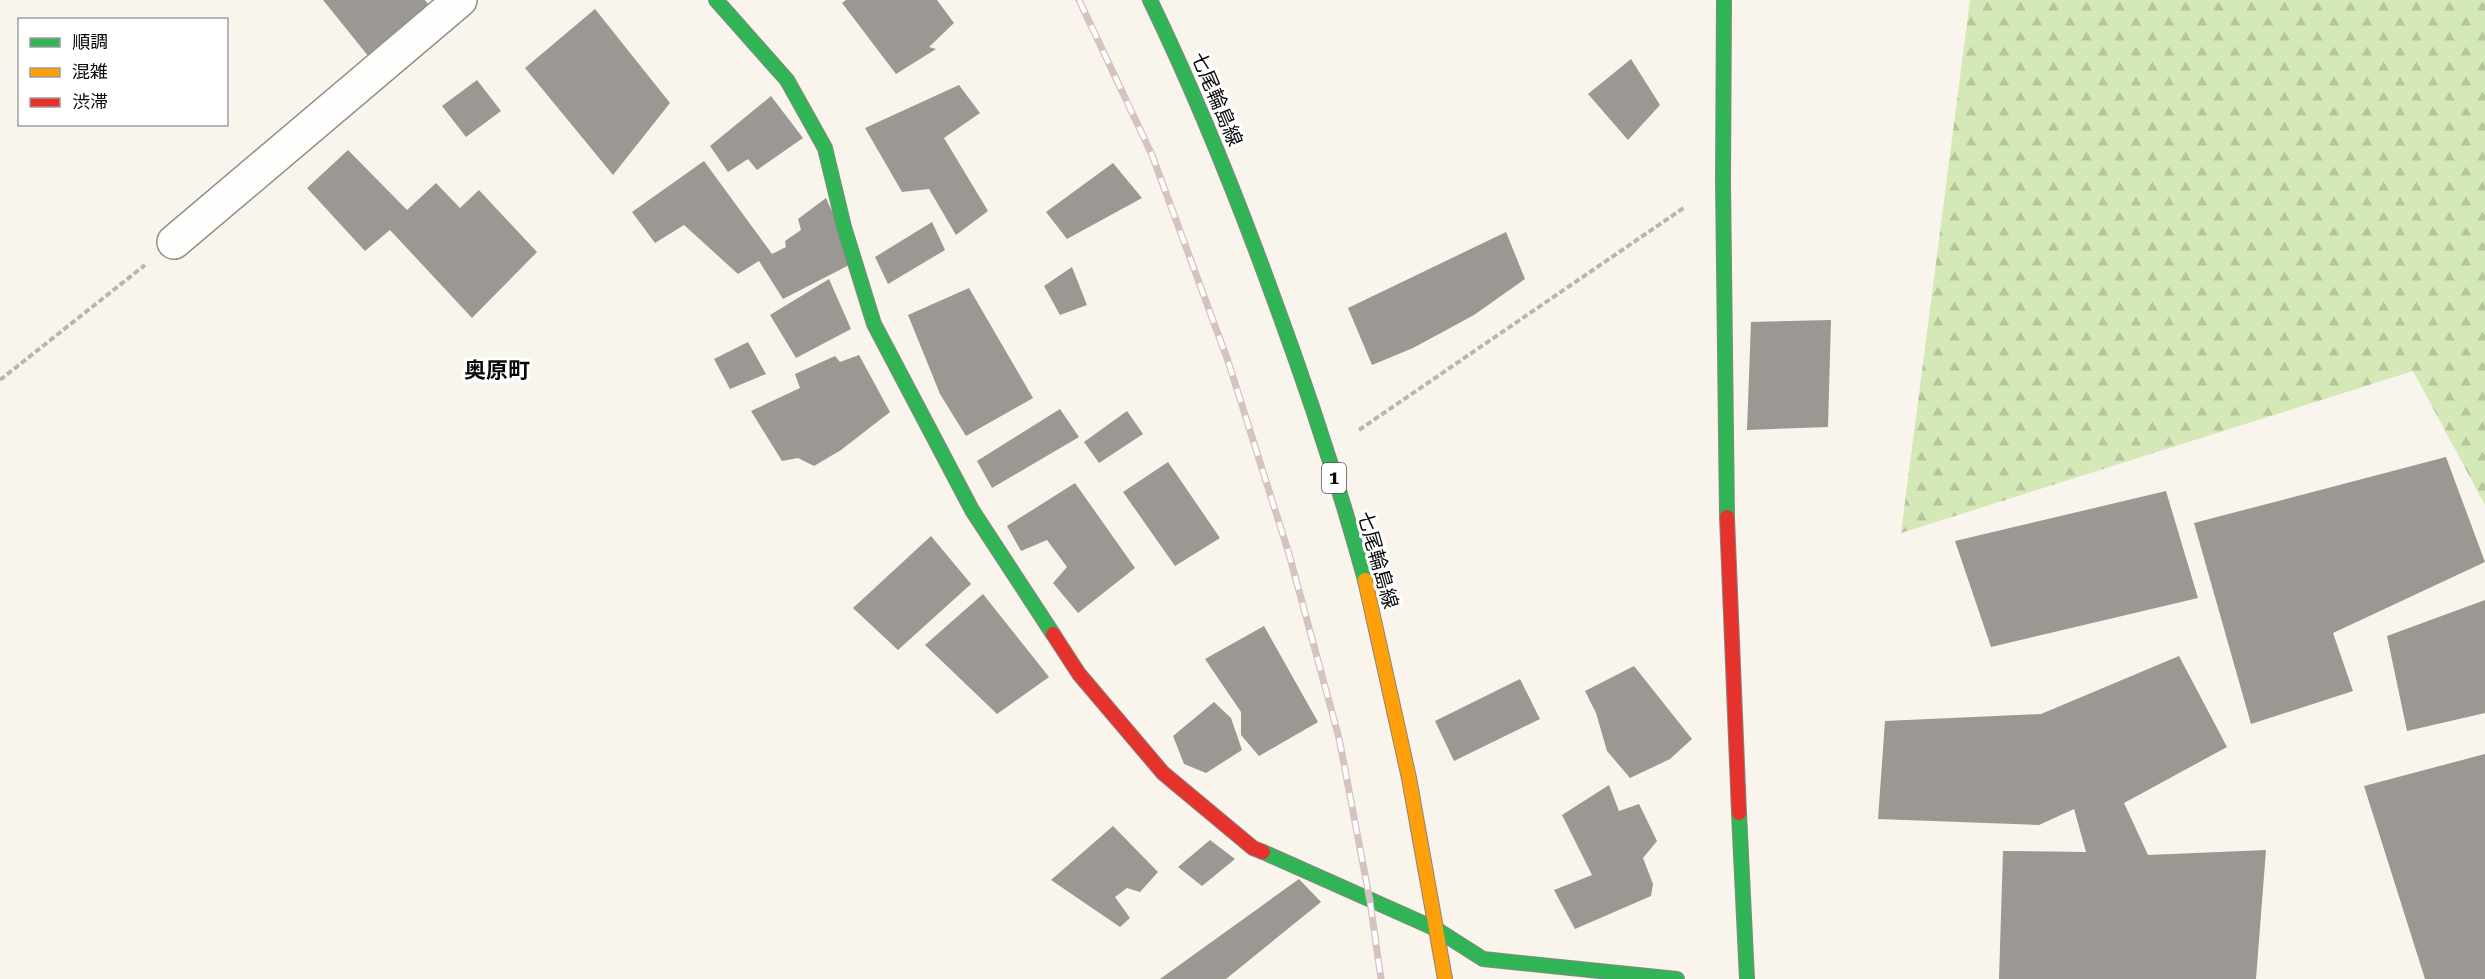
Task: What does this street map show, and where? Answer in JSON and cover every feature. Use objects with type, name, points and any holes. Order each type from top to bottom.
[{"type":"street","points":[[174,242],[460,0]]},
{"type":"street","points":[[716,0],[787,80],[825,148],[844,227],[874,324],[972,510],[1079,674],[1163,772],[1253,848],[1436,929],[1483,959],[1677,979]]},
{"type":"street","name":"七尾輪島線","points":[[1150,0],[1185,69],[1228,175],[1309,399],[1364,577],[1396,712],[1445,979]]},
{"type":"street","points":[[1724,0],[1723,182],[1728,561],[1747,979]]},
{"type":"path","points":[[1326,452],[1723,182]]},
{"type":"path","points":[[0,381],[174,242]]},
{"type":"green space","points":[[1970,0],[2485,0],[2485,505],[2413,371],[1901,533]]},
{"type":"building","points":[[323,0],[425,0],[429,5],[369,57]]},
{"type":"building","points":[[846,0],[937,0],[954,23],[929,47],[936,49],[896,74],[842,3]]},
{"type":"building","points":[[595,9],[670,103],[613,175],[525,68]]},
{"type":"building","points":[[1631,59],[1660,105],[1628,140],[1588,94]]},
{"type":"building","points":[[477,80],[501,111],[466,137],[442,106]]},
{"type":"building","points":[[959,85],[980,113],[944,138],[988,211],[956,235],[929,189],[902,192],[865,128]]},
{"type":"building","points":[[771,96],[803,138],[757,170],[748,159],[728,172],[710,146]]},
{"type":"building","points":[[348,150],[407,210],[436,183],[460,208],[479,190],[537,252],[472,318],[390,230],[365,251],[307,188]]},
{"type":"building","points":[[704,161],[772,254],[786,247],[785,241],[801,230],[798,219],[826,198],[855,262],[783,299],[759,261],[738,274],[684,225],[655,243],[632,212]]},
{"type":"building","points":[[1113,163],[1142,198],[1067,239],[1046,212]]},
{"type":"building","points":[[932,222],[945,250],[888,284],[875,257]]},
{"type":"building","points":[[1506,232],[1525,279],[1474,315],[1413,348],[1372,365],[1348,308]]},
{"type":"building","points":[[1072,267],[1087,305],[1060,315],[1044,286]]},
{"type":"building","points":[[829,279],[851,329],[796,358],[770,315]]},
{"type":"building","points":[[969,288],[1033,398],[966,436],[940,394],[908,315]]},
{"type":"building","points":[[1831,320],[1828,427],[1747,430],[1751,322]]},
{"type":"building","points":[[748,342],[766,374],[730,389],[714,359]]},
{"type":"building","points":[[859,355],[890,412],[841,450],[814,466],[798,458],[782,461],[751,411],[800,388],[795,374],[835,356],[840,362]]},
{"type":"building","points":[[1060,409],[1079,437],[992,488],[977,461]]},
{"type":"building","points":[[1127,411],[1143,434],[1099,463],[1084,442]]},
{"type":"building","points":[[2446,457],[2485,562],[2333,633],[2353,691],[2251,724],[2194,523]]},
{"type":"building","points":[[1168,462],[1220,538],[1175,566],[1123,492]]},
{"type":"building","points":[[1075,483],[1135,568],[1078,613],[1053,583],[1067,567],[1047,540],[1021,551],[1007,526]]},
{"type":"building","points":[[2166,491],[2198,598],[1991,647],[1955,541]]},
{"type":"building","points":[[931,536],[971,584],[898,650],[853,608]]},
{"type":"building","points":[[983,594],[1049,677],[997,714],[925,645]]},
{"type":"building","points":[[2485,600],[2485,713],[2407,731],[2387,636]]},
{"type":"building","points":[[1264,626],[1318,722],[1259,756],[1241,735],[1241,712],[1205,659]]},
{"type":"building","points":[[2179,656],[2227,747],[2124,803],[2148,855],[2266,850],[2256,979],[1999,979],[2003,851],[2086,852],[2074,809],[2039,825],[1878,819],[1885,721],[2041,714]]},
{"type":"building","points":[[1634,666],[1692,739],[1670,759],[1630,778],[1607,751],[1596,713],[1585,691]]},
{"type":"building","points":[[1520,679],[1540,719],[1454,761],[1435,721]]},
{"type":"building","points":[[1214,702],[1231,718],[1242,750],[1206,773],[1184,764],[1173,736]]},
{"type":"building","points":[[2485,754],[2485,979],[2425,979],[2364,786]]},
{"type":"building","points":[[1609,785],[1619,811],[1639,804],[1657,841],[1643,858],[1653,884],[1651,896],[1575,929],[1554,890],[1592,875],[1562,815]]},
{"type":"building","points":[[1113,826],[1158,872],[1140,892],[1127,888],[1115,897],[1130,918],[1120,927],[1051,880]]},
{"type":"building","points":[[1210,840],[1235,859],[1202,886],[1178,867]]},
{"type":"building","points":[[1299,879],[1321,902],[1226,979],[1160,979]]},
{"type":"railway","points":[[1079,0],[1152,155],[1228,361],[1289,554],[1339,738],[1370,901],[1381,979]]},
{"type":"traffic: fast","points":[[716,0],[787,80],[825,148],[844,227],[874,324],[972,510],[1053,634]]},
{"type":"traffic: fast","points":[[1150,0],[1200,110],[1260,261],[1299,368],[1345,509],[1365,580]]},
{"type":"traffic: fast","points":[[1724,0],[1723,182],[1727,517]]},
{"type":"traffic: fast","points":[[1739,813],[1747,979]]},
{"type":"traffic: fast","points":[[1263,852],[1436,929],[1483,959],[1677,979]]},
{"type":"traffic: slow","points":[[1365,580],[1409,778],[1445,979]]},
{"type":"traffic: jam","points":[[1727,517],[1739,813]]},
{"type":"traffic: jam","points":[[1053,634],[1079,674],[1163,773],[1253,848],[1263,852]]},
{"type":"district","name":"奥原町","points":[[497,370]]}]
